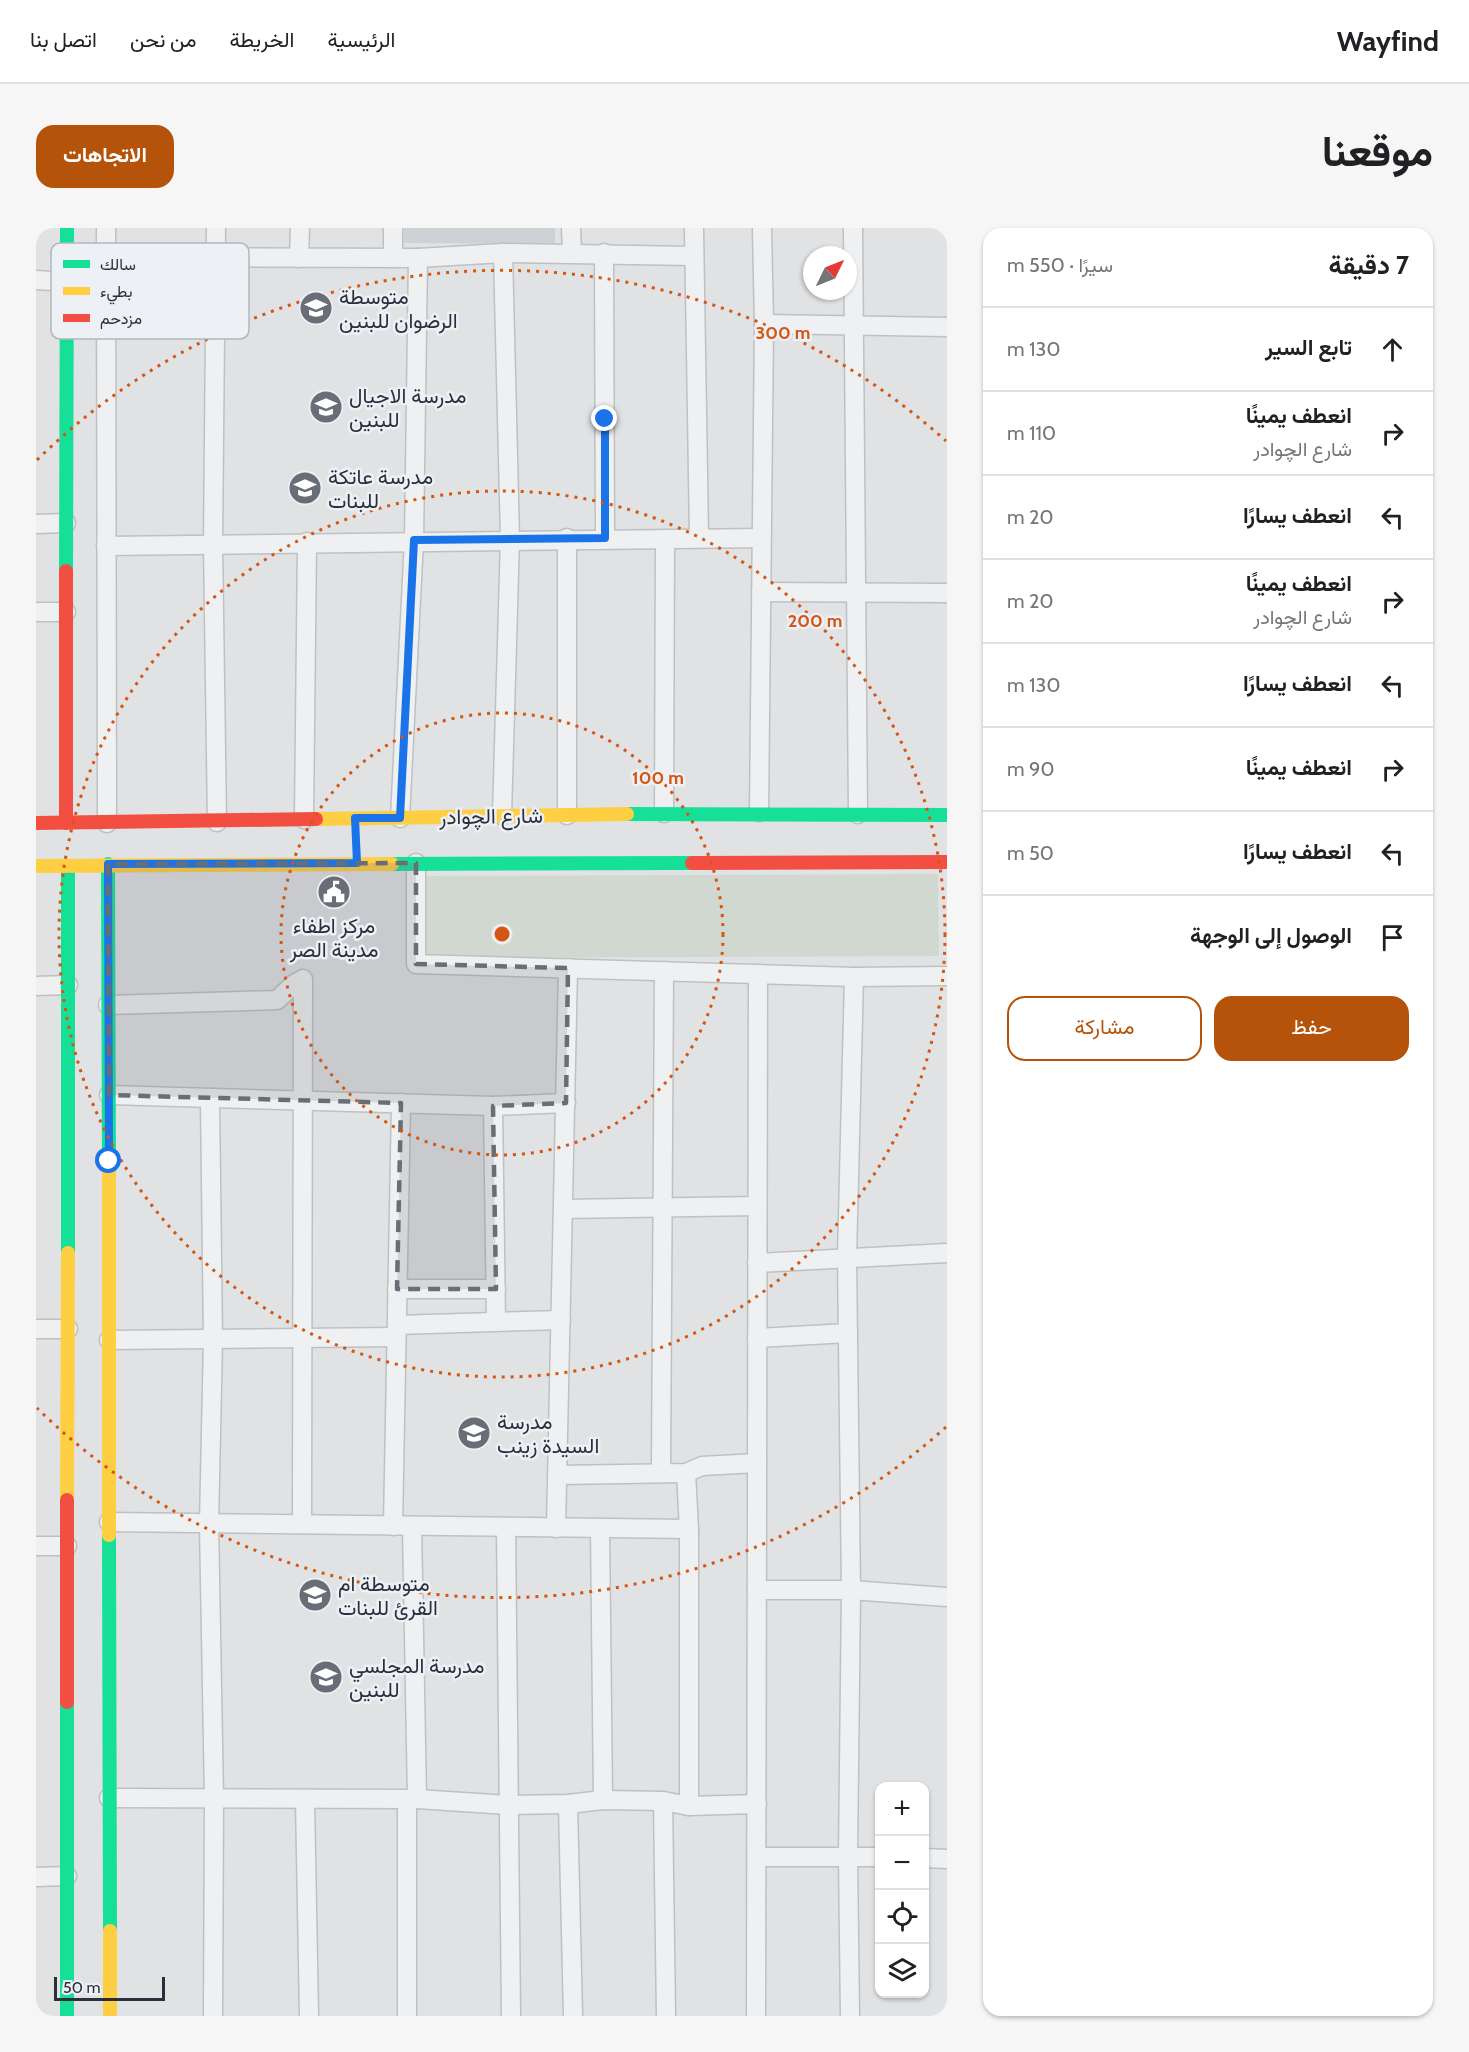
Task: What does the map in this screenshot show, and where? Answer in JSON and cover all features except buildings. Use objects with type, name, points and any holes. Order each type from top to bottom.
[{"type":"street","points":[[216,228],[216,243]]},
{"type":"street","points":[[299,258],[300,228]]},
{"type":"street","points":[[393,228],[393,258]]},
{"type":"street","points":[[571,228],[572,253]]},
{"type":"street","points":[[694,228],[699,537]]},
{"type":"street","points":[[759,812],[760,538],[764,324],[762,228]]},
{"type":"street","points":[[853,228],[854,593],[858,814]]},
{"type":"street","points":[[249,258],[418,258],[503,253],[694,256]]},
{"type":"street","points":[[502,815],[510,539],[503,253]]},
{"type":"street","points":[[604,253],[605,538]]},
{"type":"street","points":[[400,818],[414,540],[418,258]]},
{"type":"street","points":[[36,280],[51,281]]},
{"type":"street","points":[[764,324],[947,327]]},
{"type":"street","points":[[66,823],[67,339]]},
{"type":"street","points":[[106,339],[107,823]]},
{"type":"street","points":[[214,339],[213,543],[216,822]]},
{"type":"street","points":[[36,524],[66,523]]},
{"type":"street","points":[[106,546],[567,538],[760,538]]},
{"type":"street","points":[[567,538],[567,815]]},
{"type":"street","points":[[664,813],[665,538]]},
{"type":"street","points":[[304,819],[307,542]]},
{"type":"street","points":[[761,592],[947,593]]},
{"type":"street","points":[[36,612],[66,612]]},
{"type":"street","name":"شارع الچوادر","points":[[36,823],[304,819],[355,824],[400,818],[502,815],[759,812],[947,814]]},
{"type":"street","points":[[36,866],[357,857],[416,863],[947,862]]},
{"type":"street","points":[[416,863],[416,963],[758,974],[947,976]]},
{"type":"street","points":[[108,864],[109,1340],[104,1465],[109,1522],[110,2016]]},
{"type":"street","points":[[67,2016],[68,1546],[73,1465],[68,1329],[68,866]]},
{"type":"street","points":[[556,1528],[568,968]]},
{"type":"street","points":[[661,1472],[664,971]]},
{"type":"street","points":[[756,2016],[758,974]]},
{"type":"street","points":[[850,2016],[848,1856],[851,1590],[847,1257],[855,976]]},
{"type":"street","points":[[108,1005],[277,1000],[303,979],[302,1524]]},
{"type":"street","points":[[36,986],[68,986]]},
{"type":"street","points":[[109,1095],[210,1100],[493,1106],[566,1103]]},
{"type":"street","points":[[210,1100],[213,1340],[209,1524],[214,1798],[213,2016]]},
{"type":"street","points":[[393,1526],[401,1103]]},
{"type":"street","points":[[493,1106],[496,1321]]},
{"type":"street","points":[[563,1209],[758,1206]]},
{"type":"street","points":[[758,1263],[947,1253]]},
{"type":"street","points":[[397,1289],[496,1289]]},
{"type":"street","points":[[109,1340],[304,1338],[496,1321],[561,1320]]},
{"type":"street","points":[[36,1329],[68,1329]]},
{"type":"street","points":[[757,1338],[848,1333]]},
{"type":"street","points":[[558,1475],[686,1473],[702,1466],[757,1463]]},
{"type":"street","points":[[686,1473],[689,1529],[689,1806]]},
{"type":"street","points":[[109,1522],[689,1529]]},
{"type":"street","points":[[407,2016],[412,1800],[412,1526]]},
{"type":"street","points":[[506,1527],[511,2016]]},
{"type":"street","points":[[600,1528],[603,1800]]},
{"type":"street","points":[[36,1546],[68,1546]]},
{"type":"street","points":[[757,1590],[851,1590],[947,1597]]},
{"type":"street","points":[[110,1798],[412,1800],[508,1805],[568,1804],[603,1800],[663,1802],[689,1806],[757,1804]]},
{"type":"street","points":[[305,1800],[309,2016]]},
{"type":"street","points":[[663,1802],[666,2016]]},
{"type":"street","points":[[568,1804],[573,2016]]},
{"type":"street","points":[[757,1857],[875,1857]]},
{"type":"street","points":[[929,1858],[947,1858]]},
{"type":"street","points":[[36,1877],[67,1876]]},
{"type":"highlighted area","points":[[416,863],[416,964],[568,968],[566,1103],[493,1106],[496,1289],[397,1289],[401,1103],[109,1095],[108,864]]},
{"type":"shaded area","points":[[404,228],[555,228],[555,244],[404,243]]},
{"type":"shaded area","points":[[938,874],[939,956],[423,958],[423,876]]},
{"type":"traffic: fast","points":[[67,228],[67,243]]},
{"type":"traffic: fast","points":[[66,571],[67,339]]},
{"type":"traffic: fast","points":[[627,814],[947,815]]},
{"type":"traffic: fast","points":[[392,864],[692,863]]},
{"type":"traffic: fast","points":[[108,864],[109,1171]]},
{"type":"traffic: fast","points":[[68,866],[68,1253]]},
{"type":"traffic: fast","points":[[109,1535],[110,1931]]},
{"type":"traffic: fast","points":[[67,1702],[67,2016]]},
{"type":"traffic: slow","points":[[316,819],[627,814]]},
{"type":"traffic: slow","points":[[36,866],[392,864]]},
{"type":"traffic: slow","points":[[109,1171],[109,1535]]},
{"type":"traffic: slow","points":[[67,1500],[68,1253]]},
{"type":"traffic: slow","points":[[110,1931],[110,2016]]},
{"type":"traffic: jam","points":[[66,571],[66,823]]},
{"type":"traffic: jam","points":[[36,823],[316,819]]},
{"type":"traffic: jam","points":[[692,863],[947,862]]},
{"type":"traffic: jam","points":[[67,1500],[67,1702]]},
{"type":"place","name":"متوسطة الرضوان للبنين","points":[[316,308]]},
{"type":"place","name":"مدرسة الاجيال للبنين","points":[[326,407]]},
{"type":"place","name":"مدرسة عاتكة للبنات","points":[[305,488]]},
{"type":"place","name":"مركز اطفاء مدينة الصر","points":[[334,892]]},
{"type":"place","name":"مدرسة السيدة زينب","points":[[474,1433]]},
{"type":"place","name":"متوسطة ام القرئ للبنات","points":[[315,1595]]},
{"type":"place","name":"مدرسة المجلسي للبنين","points":[[326,1677]]},
{"type":"route","points":[[109,1161],[108,864],[357,863],[355,818],[400,818],[414,540],[605,538],[605,419]]}]
